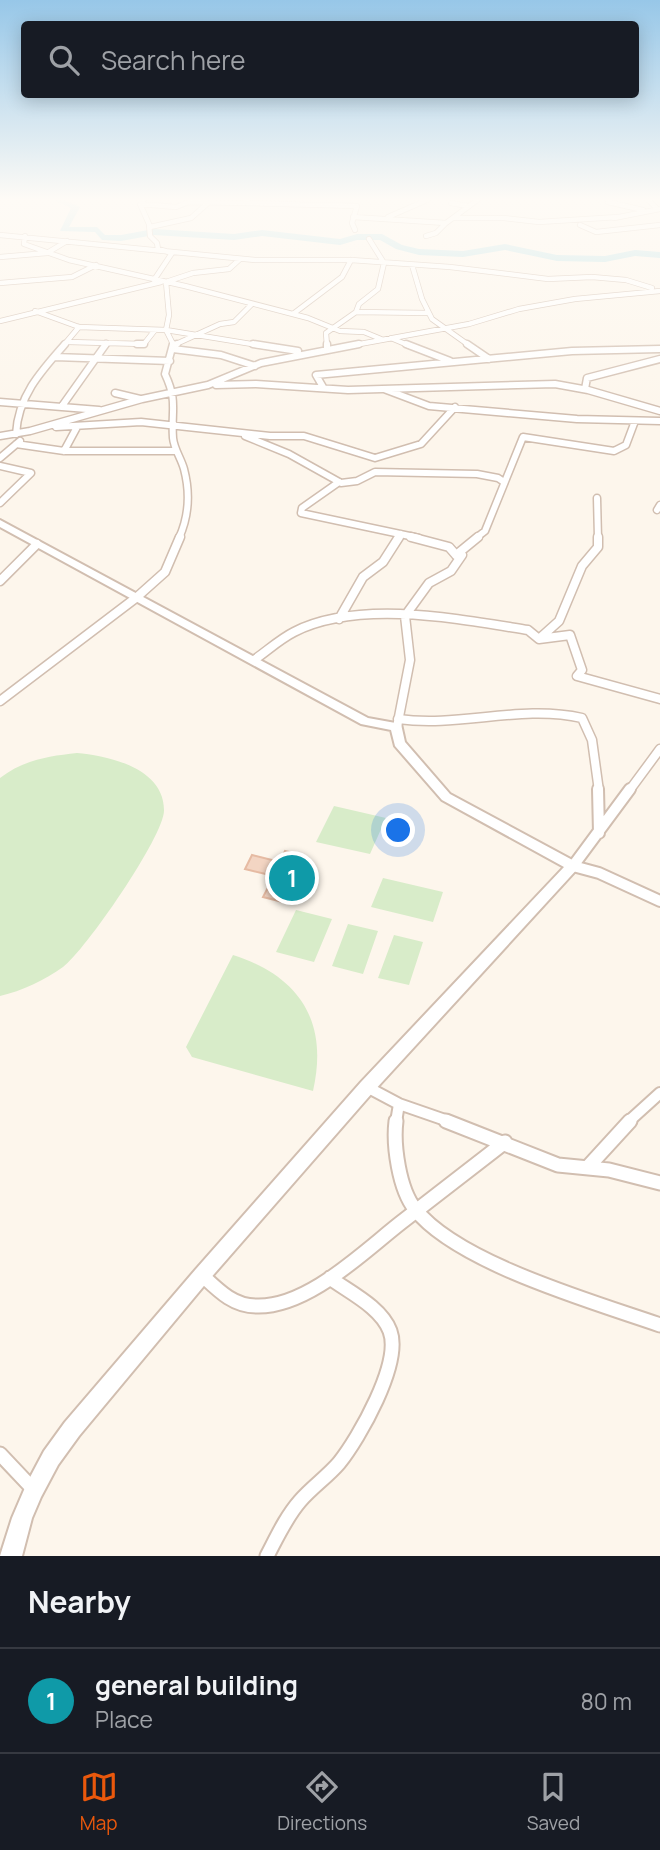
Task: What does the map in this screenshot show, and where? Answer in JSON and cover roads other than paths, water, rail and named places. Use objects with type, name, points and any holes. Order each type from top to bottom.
[{"type":"street","points":[[0,283],[74,276],[85,271]]},
{"type":"street","points":[[119,271],[382,339]]},
{"type":"street","points":[[0,701],[137,597],[165,572],[186,523],[188,502],[184,470],[174,451],[174,393],[165,374],[173,347],[166,330],[169,315],[161,281],[165,271]]},
{"type":"street","points":[[0,321],[193,273],[220,271]]},
{"type":"street","points":[[293,314],[342,277],[345,271]]},
{"type":"street","points":[[356,312],[359,304],[379,287],[382,271]]},
{"type":"street","points":[[414,271],[432,319],[489,359]]},
{"type":"street","points":[[463,271],[539,279],[626,280],[660,290]]},
{"type":"street","points":[[0,436],[30,431],[142,399],[208,386],[255,366],[311,352],[446,329],[519,309],[564,301],[660,290]]},
{"type":"street","points":[[173,347],[222,323],[234,322],[252,304]]},
{"type":"street","points":[[35,311],[79,327],[166,330],[311,352]]},
{"type":"street","points":[[327,349],[326,333],[356,312],[428,313]]},
{"type":"street","points":[[16,434],[16,417],[30,387],[79,327]]},
{"type":"street","points":[[68,342],[145,344],[155,330]]},
{"type":"street","points":[[390,337],[452,361]]},
{"type":"street","points":[[62,406],[107,343]]},
{"type":"street","points":[[173,347],[221,355],[255,366]]},
{"type":"street","points":[[323,387],[316,375],[572,351],[660,349]]},
{"type":"street","points":[[55,357],[170,361]]},
{"type":"street","points":[[585,389],[587,378],[660,359]]},
{"type":"street","points":[[208,386],[323,387],[348,390],[379,387],[555,384],[566,388],[585,389],[631,405],[660,411]]},
{"type":"street","points":[[379,387],[421,405],[577,419],[660,421]]},
{"type":"street","points":[[115,393],[142,399]]},
{"type":"street","points":[[0,402],[103,411]]},
{"type":"street","points":[[44,427],[134,422],[312,437],[375,458],[421,444],[455,407]]},
{"type":"street","points":[[456,555],[485,531],[523,437],[614,451],[626,445],[635,421]]},
{"type":"street","points":[[64,451],[77,427]]},
{"type":"street","points":[[0,458],[30,431]]},
{"type":"street","points":[[234,432],[298,458],[339,482]]},
{"type":"street","points":[[16,444],[64,451],[174,451]]},
{"type":"street","points":[[0,466],[31,473],[0,503]]},
{"type":"street","points":[[504,482],[498,478],[477,474],[375,472],[357,481],[339,482],[300,509],[301,513],[440,543],[456,555],[462,555],[457,564],[429,583],[405,616],[410,660],[397,723],[398,743],[446,797],[573,866],[599,873],[660,901]]},
{"type":"street","points":[[539,639],[559,621],[582,566],[598,547],[597,498]]},
{"type":"street","points":[[0,523],[365,721],[413,723],[478,719],[516,711],[568,714],[582,718],[589,732],[600,788],[599,833]]},
{"type":"street","points":[[339,619],[363,578],[383,562],[401,534]]},
{"type":"street","points":[[0,581],[37,544]]},
{"type":"street","points":[[254,660],[289,634],[339,619],[377,615],[496,624],[528,630],[539,639],[570,635],[577,645],[578,664],[582,670],[577,676],[660,699]]},
{"type":"street","points":[[11,1556],[22,1518],[34,1490],[51,1458],[72,1429],[202,1275],[368,1087],[573,866],[660,749]]},
{"type":"street","points":[[368,1087],[399,1104],[505,1142],[558,1166],[609,1170],[660,1184]]},
{"type":"street","points":[[587,1168],[615,1135],[660,1093]]},
{"type":"street","points":[[399,1104],[394,1149],[410,1200],[432,1226],[464,1248],[579,1296],[660,1325]]},
{"type":"street","points":[[202,1275],[229,1298],[251,1306],[280,1305],[304,1295],[330,1278],[505,1142]]},
{"type":"street","points":[[267,1556],[300,1501],[340,1462],[354,1443],[375,1400],[393,1346],[389,1329],[381,1318],[330,1278]]},
{"type":"street","points":[[0,1454],[34,1490]]},
{"type":"place","name":"general building","points":[[292,878]]}]
